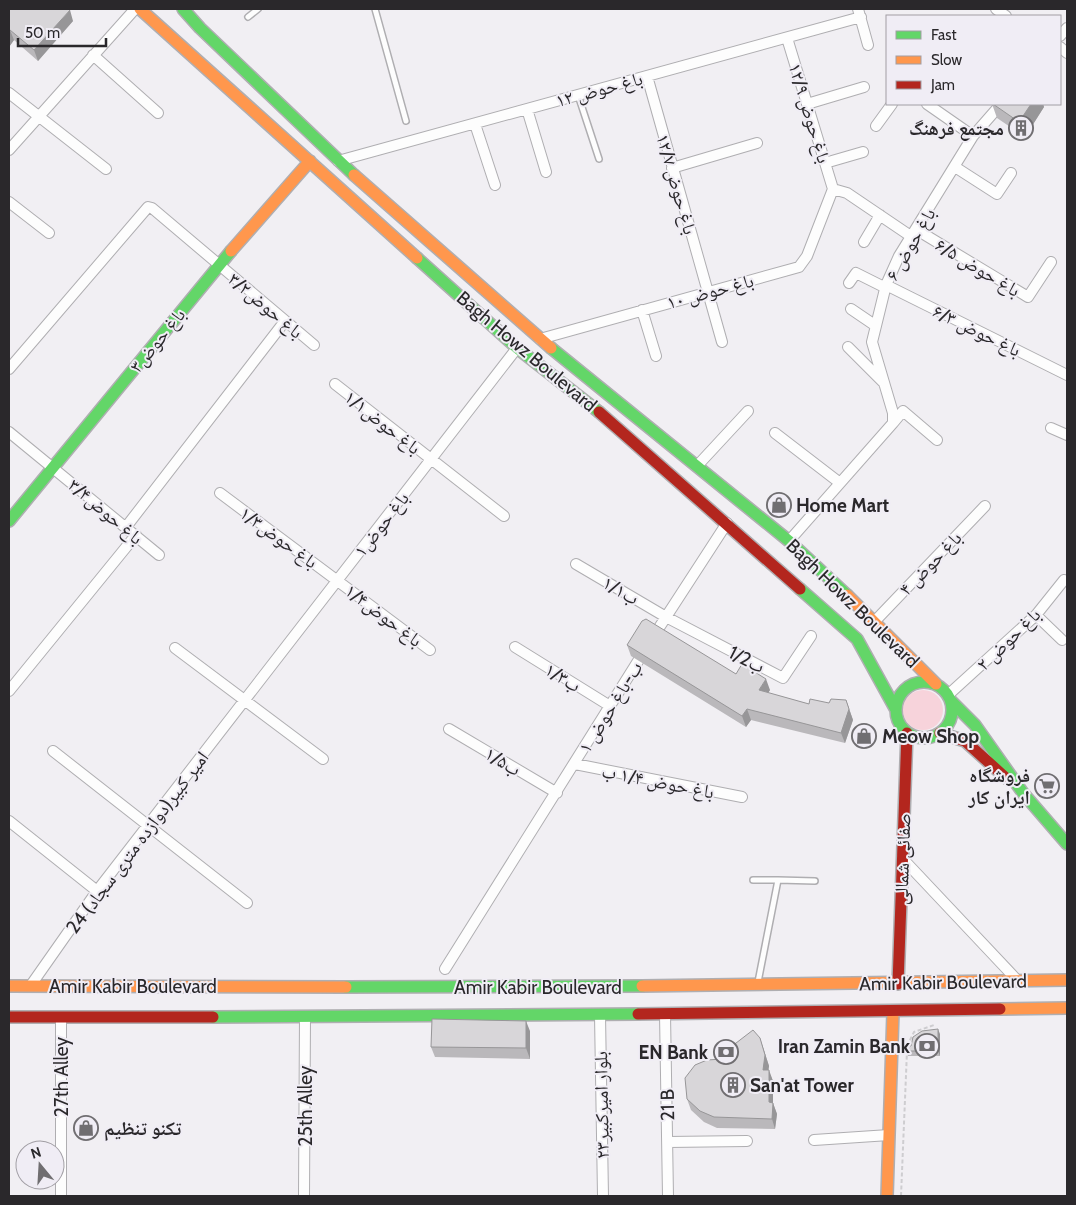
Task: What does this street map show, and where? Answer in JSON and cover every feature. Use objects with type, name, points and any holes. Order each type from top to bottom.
[{"type":"main road","name":"Bagh Howz Boulevard","points":[[140,9],[517,348],[600,412],[857,639],[895,708]]},
{"type":"main road","name":"Bagh Howz Boulevard","points":[[183,9],[200,28],[232,56],[338,161],[540,339],[789,541],[875,621],[936,684]]},
{"type":"main road","points":[[214,74],[232,56]]},
{"type":"main road","name":"باغ حوض۳","points":[[9,521],[218,266],[310,161]]},
{"type":"main road","points":[[600,412],[612,396]]},
{"type":"main road","points":[[950,698],[952,715],[940,733],[923,738],[907,733],[896,718],[895,708],[902,691],[909,685],[918,682],[936,684],[950,698],[975,725],[1023,793],[1067,844]]},
{"type":"main road","name":"صفائی شمالی","points":[[898,984],[907,733]]},
{"type":"main road","points":[[940,733],[964,741],[1023,793]]},
{"type":"main road","name":"Amir Kabir Boulevard","points":[[9,1017],[305,1016],[757,985],[1067,980]]},
{"type":"main road","name":"Amir Kabir Boulevard","points":[[9,986],[32,985],[524,1001],[600,1015],[1067,1008]]},
{"type":"main road","points":[[888,1196],[893,1012]]},
{"type":"street","points":[[9,150],[135,9]]},
{"type":"street","points":[[859,13],[868,45]]},
{"type":"street","name":"۱۲ باغ حوض","points":[[338,161],[787,38],[859,13]]},
{"type":"street","name":"۱۲/۹ باغ حوض","points":[[787,38],[833,189]]},
{"type":"street","points":[[93,55],[158,113]]},
{"type":"street","name":"۱۲/۷ باغ حوض","points":[[647,76],[722,342]]},
{"type":"street","points":[[807,104],[864,87]]},
{"type":"street","points":[[9,93],[106,169]]},
{"type":"street","points":[[876,126],[891,105]]},
{"type":"street","points":[[928,105],[974,136]]},
{"type":"street","name":"۶ باغ حوض","points":[[892,423],[893,412],[872,342],[886,286],[914,233],[974,136],[1000,105]]},
{"type":"street","points":[[527,109],[546,172]]},
{"type":"street","points":[[475,124],[495,185]]},
{"type":"street","points":[[672,168],[757,143]]},
{"type":"street","points":[[825,163],[863,152]]},
{"type":"street","points":[[955,167],[997,194],[1011,173]]},
{"type":"street","points":[[833,189],[847,193],[880,215],[914,233]]},
{"type":"street","name":"۱۰ باغ حوض","points":[[540,339],[798,266],[807,256],[833,189]]},
{"type":"street","points":[[9,202],[49,233]]},
{"type":"street","name":"باغ حوض۳/۲","points":[[9,369],[148,207],[152,208],[218,266],[314,345]]},
{"type":"street","points":[[864,242],[880,215]]},
{"type":"street","name":"۶/۵ باغ حوض","points":[[914,233],[1028,297],[1050,262]]},
{"type":"street","name":"۶/۳ باغ حوض","points":[[849,283],[856,273],[1067,374]]},
{"type":"street","points":[[851,309],[876,326]]},
{"type":"street","points":[[642,310],[656,356]]},
{"type":"street","points":[[126,527],[285,320]]},
{"type":"street","points":[[848,347],[885,384]]},
{"type":"street","name":"باغ حوض۱","points":[[244,699],[517,348]]},
{"type":"street","name":"باغ حوض۱/۱","points":[[335,384],[504,516]]},
{"type":"street","points":[[697,466],[748,411]]},
{"type":"street","points":[[789,541],[903,411],[937,440]]},
{"type":"street","points":[[1051,428],[1067,435]]},
{"type":"street","name":"باغ حوض۳/۴","points":[[9,432],[159,555]]},
{"type":"street","points":[[775,433],[840,483]]},
{"type":"street","name":"باغ حوض۱/۳","points":[[220,493],[338,580]]},
{"type":"street","name":"۴ باغ حوض","points":[[875,621],[985,506]]},
{"type":"street","name":"۱ ب-باغ حوض","points":[[445,969],[727,523]]},
{"type":"street","points":[[11,684],[136,536]]},
{"type":"street","name":"ب۱/۱","points":[[576,564],[666,617]]},
{"type":"street","name":"باغ حوض۱/۴","points":[[338,580],[430,650]]},
{"type":"street","name":"۲ باغ حوض","points":[[950,698],[1036,615],[1064,580]]},
{"type":"street","points":[[1036,615],[1062,640]]},
{"type":"street","name":"1/2ب","points":[[666,617],[783,678],[811,636]]},
{"type":"street","name":"ب۱/۳","points":[[515,647],[610,706]]},
{"type":"street","points":[[175,648],[323,759]]},
{"type":"street","name":"24 امیر کبیر(دوازده متری سجاد)","points":[[32,985],[97,891],[148,827],[244,699]]},
{"type":"street","name":"ب۱/۵","points":[[449,729],[557,793]]},
{"type":"street","points":[[53,751],[247,903]]},
{"type":"street","name":"باغ حوض ۱/۴ ب","points":[[574,764],[742,797]]},
{"type":"street","points":[[9,821],[97,891]]},
{"type":"street","points":[[902,858],[1017,980]]},
{"type":"street","name":"21 B","points":[[666,1014],[668,1196]]},
{"type":"street","name":"۲۳بلوار امیرکبیر","points":[[600,1015],[603,1196]]},
{"type":"street","name":"25th Alley","points":[[304,1196],[305,1016]]},
{"type":"street","name":"27th Alley","points":[[61,1017],[62,1196]]},
{"type":"street","points":[[814,1140],[889,1135]]},
{"type":"street","points":[[668,1142],[747,1141]]},
{"type":"lane","points":[[248,17],[258,9]]},
{"type":"lane","points":[[375,9],[406,121]]},
{"type":"lane","points":[[578,95],[599,159]]},
{"type":"lane","points":[[753,880],[815,881]]},
{"type":"lane","points":[[757,985],[778,880]]},
{"type":"path","points":[[901,1196],[908,1042],[914,1032],[936,1024]]},
{"type":"shaded area","points":[[927,690],[934,693],[940,699],[943,710],[942,718],[934,727],[927,730],[919,730],[912,727],[904,718],[903,706],[906,699],[915,691]]},
{"type":"building","points":[[9,9],[70,10],[34,50],[9,31]]},
{"type":"building","points":[[994,105],[1030,105],[1019,122]]},
{"type":"building","points":[[646,619],[736,674],[742,664],[766,679],[759,690],[809,704],[810,699],[829,703],[831,699],[846,700],[849,709],[841,733],[747,709],[742,716],[627,645],[642,621]]},
{"type":"building","points":[[432,1019],[526,1021],[526,1048],[431,1047]]},
{"type":"building","name":"Iran Zamin Bank","points":[[938,1029],[938,1051],[906,1051],[906,1045],[911,1046],[913,1037],[922,1031]]},
{"type":"building","name":"San'at Tower","points":[[753,1030],[760,1038],[765,1055],[763,1070],[769,1070],[769,1102],[773,1103],[772,1119],[714,1117],[700,1111],[687,1099],[685,1078],[695,1065],[707,1060],[723,1059],[730,1062],[727,1050]]},
{"type":"traffic: fast","points":[[183,9],[200,28],[354,175]]},
{"type":"traffic: fast","points":[[9,521],[231,251]]},
{"type":"traffic: fast","points":[[417,258],[517,348],[599,412]]},
{"type":"traffic: fast","points":[[551,348],[789,541],[847,595]]},
{"type":"traffic: fast","points":[[800,589],[857,639],[895,708]]},
{"type":"traffic: fast","points":[[918,682],[930,682],[940,686],[948,694],[952,710],[948,726],[940,734],[930,738],[918,738],[908,734],[900,726],[896,716],[896,704],[900,694],[908,686],[918,682]]},
{"type":"traffic: fast","points":[[951,701],[975,725],[1023,793],[1067,844]]},
{"type":"traffic: fast","points":[[346,987],[642,986]]},
{"type":"traffic: fast","points":[[213,1017],[638,1014]]},
{"type":"traffic: slow","points":[[140,9],[417,258]]},
{"type":"traffic: slow","points":[[231,251],[310,161]]},
{"type":"traffic: slow","points":[[354,175],[551,348]]},
{"type":"traffic: slow","points":[[847,595],[936,684]]},
{"type":"traffic: slow","points":[[642,986],[1067,980]]},
{"type":"traffic: slow","points":[[9,986],[346,987]]},
{"type":"traffic: slow","points":[[1000,1009],[1067,1008]]},
{"type":"traffic: slow","points":[[887,1196],[893,1012]]},
{"type":"traffic: jam","points":[[599,412],[800,589]]},
{"type":"traffic: jam","points":[[898,984],[907,733]]},
{"type":"traffic: jam","points":[[940,733],[965,741],[1006,778]]},
{"type":"traffic: jam","points":[[638,1014],[1000,1009]]},
{"type":"traffic: jam","points":[[9,1017],[213,1017]]},
{"type":"place","name":"مجتمع فرهنگ","points":[[1021,128]]},
{"type":"place","name":"Home Mart","points":[[779,505]]},
{"type":"place","name":"Meow Shop","points":[[864,736]]},
{"type":"place","name":"فروشگاه ایران کار","points":[[1047,786]]},
{"type":"place","name":"Iran Zamin Bank","points":[[927,1046]]},
{"type":"place","name":"EN Bank","points":[[726,1052]]},
{"type":"place","name":"San'at Tower","points":[[733,1085]]},
{"type":"place","name":"تکنو تنظیم","points":[[86,1128]]}]
